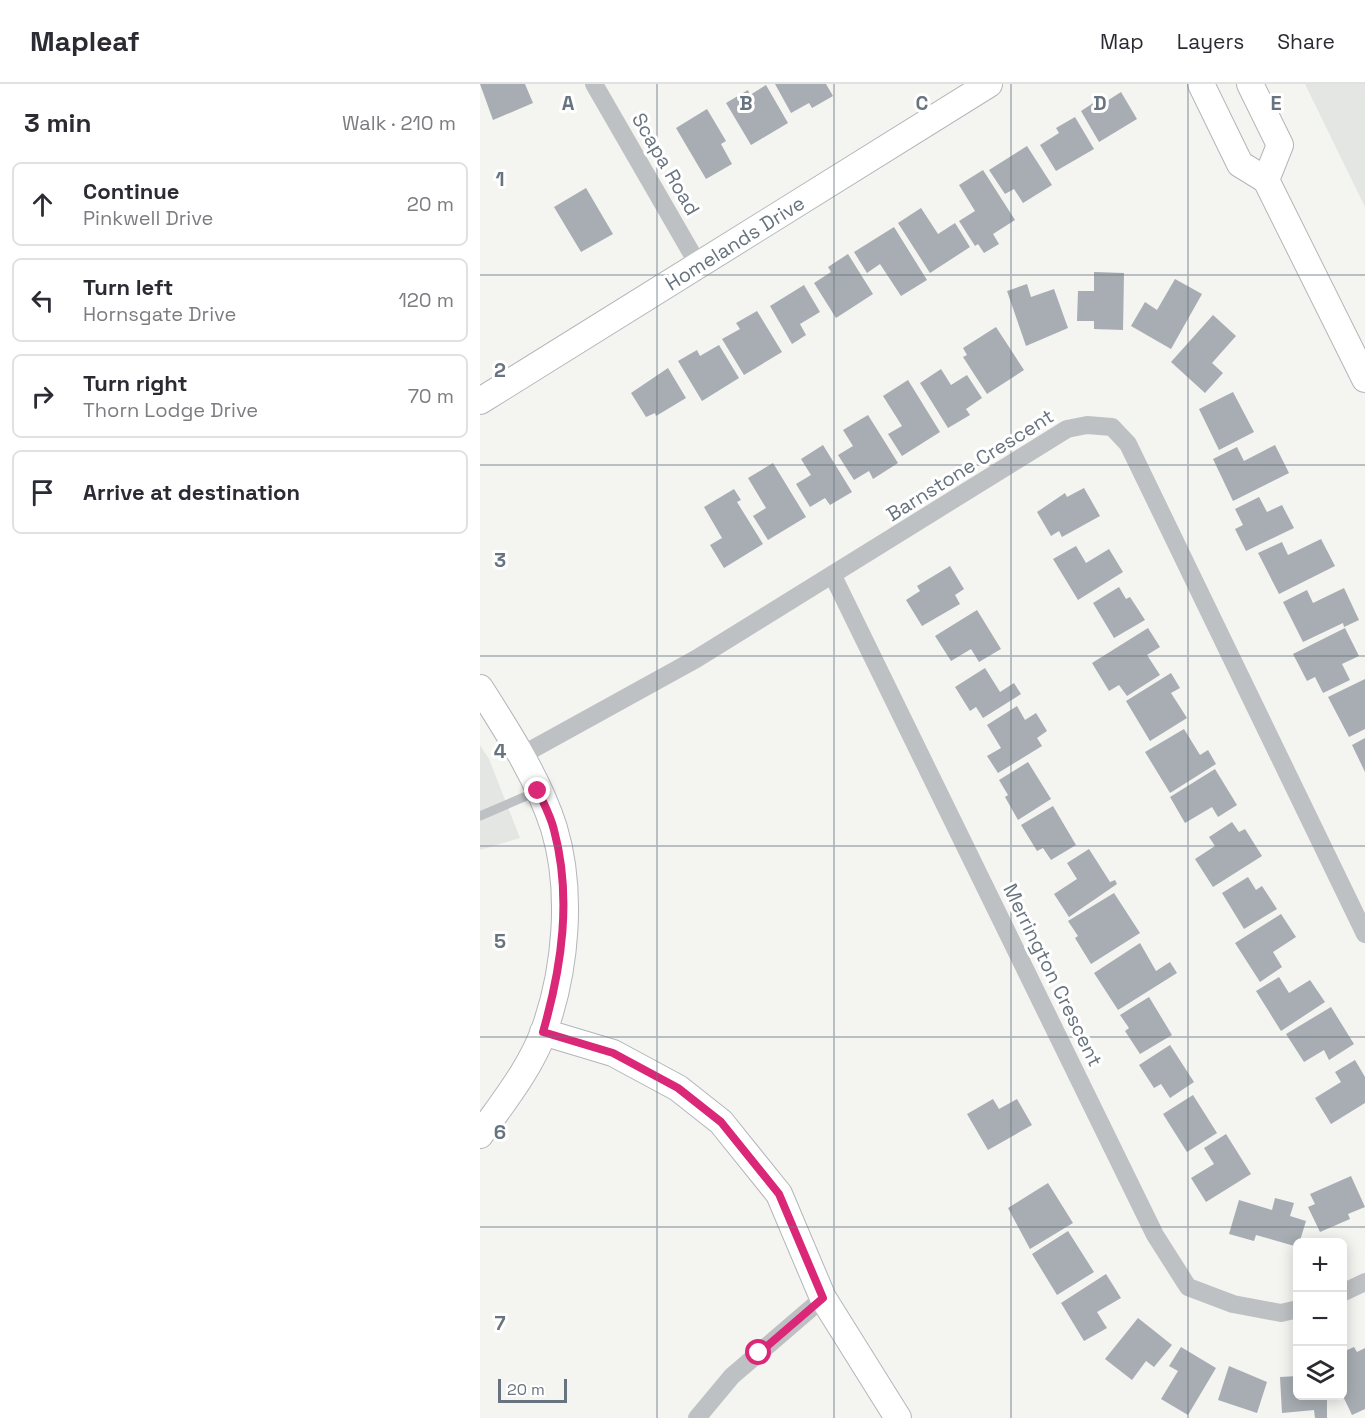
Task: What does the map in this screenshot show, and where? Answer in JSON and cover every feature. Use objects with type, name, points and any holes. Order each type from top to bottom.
[{"type":"street","name":"Scapa Road","points":[[594,84],[699,266]]},
{"type":"street","name":"Homelands Drive","points":[[480,401],[989,84]]},
{"type":"street","points":[[1201,84],[1240,164],[1266,180],[1365,379]]},
{"type":"street","points":[[1251,84],[1280,145],[1266,180]]},
{"type":"street","name":"Barnstone Crescent","points":[[522,755],[696,659],[1068,429],[1087,425],[1112,427],[1128,444],[1365,934]]},
{"type":"street","name":"Merrington Crescent","points":[[833,576],[1155,1235],[1188,1287],[1233,1304],[1281,1313],[1293,1310]]},
{"type":"street","points":[[480,688],[522,755],[538,791],[554,829],[564,884],[556,985],[543,1032],[518,1081],[480,1136]]},
{"type":"street","points":[[543,1032],[613,1053],[678,1088],[721,1122],[779,1194],[823,1298],[898,1418]]},
{"type":"street","points":[[1344,1292],[1365,1282]]},
{"type":"street","points":[[697,1418],[732,1376],[823,1298]]},
{"type":"lane","points":[[480,816],[538,791]]},
{"type":"shaded area","points":[[1305,84],[1365,84],[1365,207]]},
{"type":"shaded area","points":[[480,745],[489,759],[520,838],[480,850]]},
{"type":"building","points":[[480,84],[525,84],[533,103],[493,120]]},
{"type":"building","points":[[775,84],[826,84],[833,96],[812,108],[809,103],[791,113]]},
{"type":"building","points":[[766,85],[788,123],[751,145],[726,103],[748,90],[750,95]]},
{"type":"building","points":[[1121,92],[1137,119],[1099,142],[1081,111],[1104,96],[1107,101]]},
{"type":"building","points":[[707,109],[726,141],[721,144],[732,164],[706,179],[676,128]]},
{"type":"building","points":[[1075,117],[1094,149],[1056,171],[1040,145],[1059,133],[1056,128]]},
{"type":"building","points":[[1027,146],[1052,185],[1023,203],[1014,189],[1005,194],[989,170]]},
{"type":"building","points":[[983,170],[1015,220],[993,234],[999,244],[984,253],[978,244],[975,246],[959,221],[975,211],[959,185]]},
{"type":"building","points":[[586,188],[613,234],[581,252],[554,207]]},
{"type":"building","points":[[921,208],[938,234],[955,223],[970,247],[930,273],[898,223]]},
{"type":"building","points":[[894,227],[927,280],[901,296],[880,264],[867,273],[854,252]]},
{"type":"building","points":[[848,254],[873,294],[836,318],[814,283],[831,272],[828,267]]},
{"type":"building","points":[[1094,272],[1124,273],[1123,330],[1094,329],[1094,321],[1077,321],[1078,291],[1094,291]]},
{"type":"building","points":[[1175,279],[1202,294],[1171,349],[1131,326],[1145,302],[1157,310]]},
{"type":"building","points":[[1027,284],[1031,297],[1054,289],[1068,328],[1026,346],[1007,291]]},
{"type":"building","points":[[804,285],[820,312],[800,324],[806,335],[792,344],[770,306]]},
{"type":"building","points":[[757,311],[782,352],[744,375],[722,339],[740,329],[736,323]]},
{"type":"building","points":[[1213,315],[1236,336],[1212,363],[1223,373],[1205,393],[1171,362]]},
{"type":"building","points":[[996,327],[1024,370],[987,394],[963,357],[967,355],[963,348]]},
{"type":"building","points":[[719,345],[739,378],[702,401],[678,361],[697,350],[700,356]]},
{"type":"building","points":[[668,368],[686,398],[656,416],[655,413],[646,417],[631,393]]},
{"type":"building","points":[[941,369],[951,385],[967,375],[982,398],[966,409],[970,415],[948,428],[920,383]]},
{"type":"building","points":[[908,380],[940,432],[902,456],[888,434],[902,426],[883,396]]},
{"type":"building","points":[[1233,392],[1254,432],[1219,450],[1199,409]]},
{"type":"building","points":[[868,415],[898,463],[873,479],[869,471],[854,480],[838,455],[853,446],[843,430]]},
{"type":"building","points":[[823,445],[852,492],[830,505],[825,498],[810,507],[796,484],[811,475],[801,459]]},
{"type":"building","points":[[1275,445],[1289,473],[1233,501],[1213,459],[1237,447],[1244,461]]},
{"type":"building","points":[[773,463],[806,517],[768,540],[753,516],[766,508],[748,478]]},
{"type":"building","points":[[1084,488],[1100,516],[1062,537],[1059,531],[1051,536],[1037,512],[1065,493],[1067,497]]},
{"type":"building","points":[[734,489],[741,500],[737,502],[763,544],[724,568],[710,545],[722,538],[704,507]]},
{"type":"building","points":[[1259,497],[1267,512],[1282,505],[1294,528],[1246,551],[1235,529],[1243,525],[1235,509]]},
{"type":"building","points":[[1321,539],[1335,566],[1279,594],[1258,553],[1282,542],[1288,555]]},
{"type":"building","points":[[1076,546],[1086,563],[1109,549],[1123,572],[1078,600],[1053,559]]},
{"type":"building","points":[[950,566],[964,589],[955,595],[960,604],[922,626],[906,600],[920,591],[917,586]]},
{"type":"building","points":[[1119,587],[1126,599],[1130,597],[1145,620],[1114,638],[1093,603]]},
{"type":"building","points":[[1344,588],[1359,620],[1344,627],[1343,623],[1303,642],[1283,602],[1307,590],[1313,603]]},
{"type":"building","points":[[977,610],[1001,649],[979,662],[971,649],[951,661],[935,636]]},
{"type":"building","points":[[1148,628],[1160,647],[1147,655],[1160,675],[1127,696],[1119,685],[1109,691],[1092,663]]},
{"type":"building","points":[[1345,628],[1359,656],[1342,664],[1350,680],[1323,693],[1315,677],[1307,681],[1293,654]]},
{"type":"building","points":[[985,668],[1000,692],[1014,683],[1021,694],[983,718],[976,707],[970,711],[955,687]]},
{"type":"building","points":[[1171,673],[1180,688],[1171,693],[1187,718],[1150,741],[1126,701]]},
{"type":"building","points":[[1365,679],[1365,729],[1349,737],[1328,697]]},
{"type":"building","points":[[1017,706],[1025,720],[1036,713],[1047,731],[1037,738],[1042,746],[998,773],[987,756],[1001,748],[987,725]]},
{"type":"building","points":[[1184,729],[1200,755],[1208,750],[1216,764],[1170,793],[1145,752]]},
{"type":"building","points":[[1365,738],[1365,772],[1352,745]]},
{"type":"building","points":[[1028,762],[1051,799],[1018,820],[1005,797],[1008,795],[999,780]]},
{"type":"building","points":[[1215,769],[1237,805],[1218,817],[1212,807],[1185,823],[1170,797]]},
{"type":"building","points":[[1053,806],[1076,845],[1051,860],[1043,848],[1037,851],[1021,825]]},
{"type":"building","points":[[1232,822],[1239,832],[1245,829],[1262,856],[1213,887],[1195,859],[1215,846],[1209,837]]},
{"type":"building","points":[[1089,849],[1110,882],[1115,880],[1117,884],[1069,917],[1054,894],[1077,879],[1067,863]]},
{"type":"building","points":[[1248,877],[1256,890],[1262,886],[1277,909],[1244,929],[1222,893]]},
{"type":"building","points":[[1114,893],[1140,933],[1091,964],[1075,938],[1078,936],[1068,921]]},
{"type":"building","points":[[1281,914],[1296,937],[1273,952],[1282,967],[1260,982],[1235,943]]},
{"type":"building","points":[[1140,943],[1156,971],[1170,962],[1177,973],[1118,1010],[1094,973]]},
{"type":"building","points":[[1279,977],[1289,993],[1310,980],[1325,1002],[1281,1031],[1256,991]]},
{"type":"building","points":[[1149,997],[1172,1035],[1140,1054],[1125,1031],[1129,1028],[1120,1015]]},
{"type":"building","points":[[1331,1007],[1354,1044],[1329,1060],[1324,1050],[1304,1062],[1286,1034]]},
{"type":"building","points":[[1170,1045],[1194,1082],[1170,1098],[1161,1084],[1154,1088],[1139,1065]]},
{"type":"building","points":[[1355,1060],[1365,1077],[1365,1103],[1331,1124],[1315,1098],[1341,1082],[1335,1072]]},
{"type":"building","points":[[1193,1095],[1217,1133],[1187,1152],[1163,1114]]},
{"type":"building","points":[[993,1099],[999,1109],[1017,1099],[1032,1125],[988,1150],[967,1114]]},
{"type":"building","points":[[1226,1134],[1251,1174],[1206,1202],[1191,1178],[1214,1164],[1204,1148]]},
{"type":"building","points":[[1351,1176],[1365,1207],[1348,1214],[1350,1219],[1320,1232],[1308,1207],[1315,1204],[1310,1194]]},
{"type":"building","points":[[1048,1183],[1073,1223],[1030,1249],[1008,1208]]},
{"type":"building","points":[[1275,1198],[1294,1203],[1290,1216],[1306,1221],[1301,1238],[1293,1238],[1293,1246],[1256,1235],[1254,1241],[1229,1234],[1239,1200],[1272,1210]]},
{"type":"building","points":[[1068,1231],[1094,1272],[1057,1295],[1032,1254]]},
{"type":"building","points":[[1106,1274],[1121,1298],[1097,1312],[1107,1328],[1084,1341],[1061,1303]]},
{"type":"building","points":[[1138,1318],[1172,1345],[1154,1367],[1146,1361],[1132,1380],[1105,1359]]},
{"type":"building","points":[[1181,1347],[1216,1368],[1188,1415],[1161,1399],[1178,1371],[1169,1366]]},
{"type":"building","points":[[1354,1347],[1357,1352],[1365,1348],[1365,1409],[1352,1415],[1345,1400],[1347,1400],[1347,1350]]},
{"type":"building","points":[[1229,1366],[1267,1382],[1257,1413],[1218,1400]]},
{"type":"building","points":[[1293,1376],[1293,1400],[1327,1400],[1327,1418],[1315,1418],[1314,1410],[1282,1413],[1280,1377]]},
{"type":"route","points":[[538,791],[554,829],[564,884],[562,939],[556,985],[543,1032],[613,1053],[678,1088],[721,1122],[779,1194],[823,1298],[759,1353]]}]
